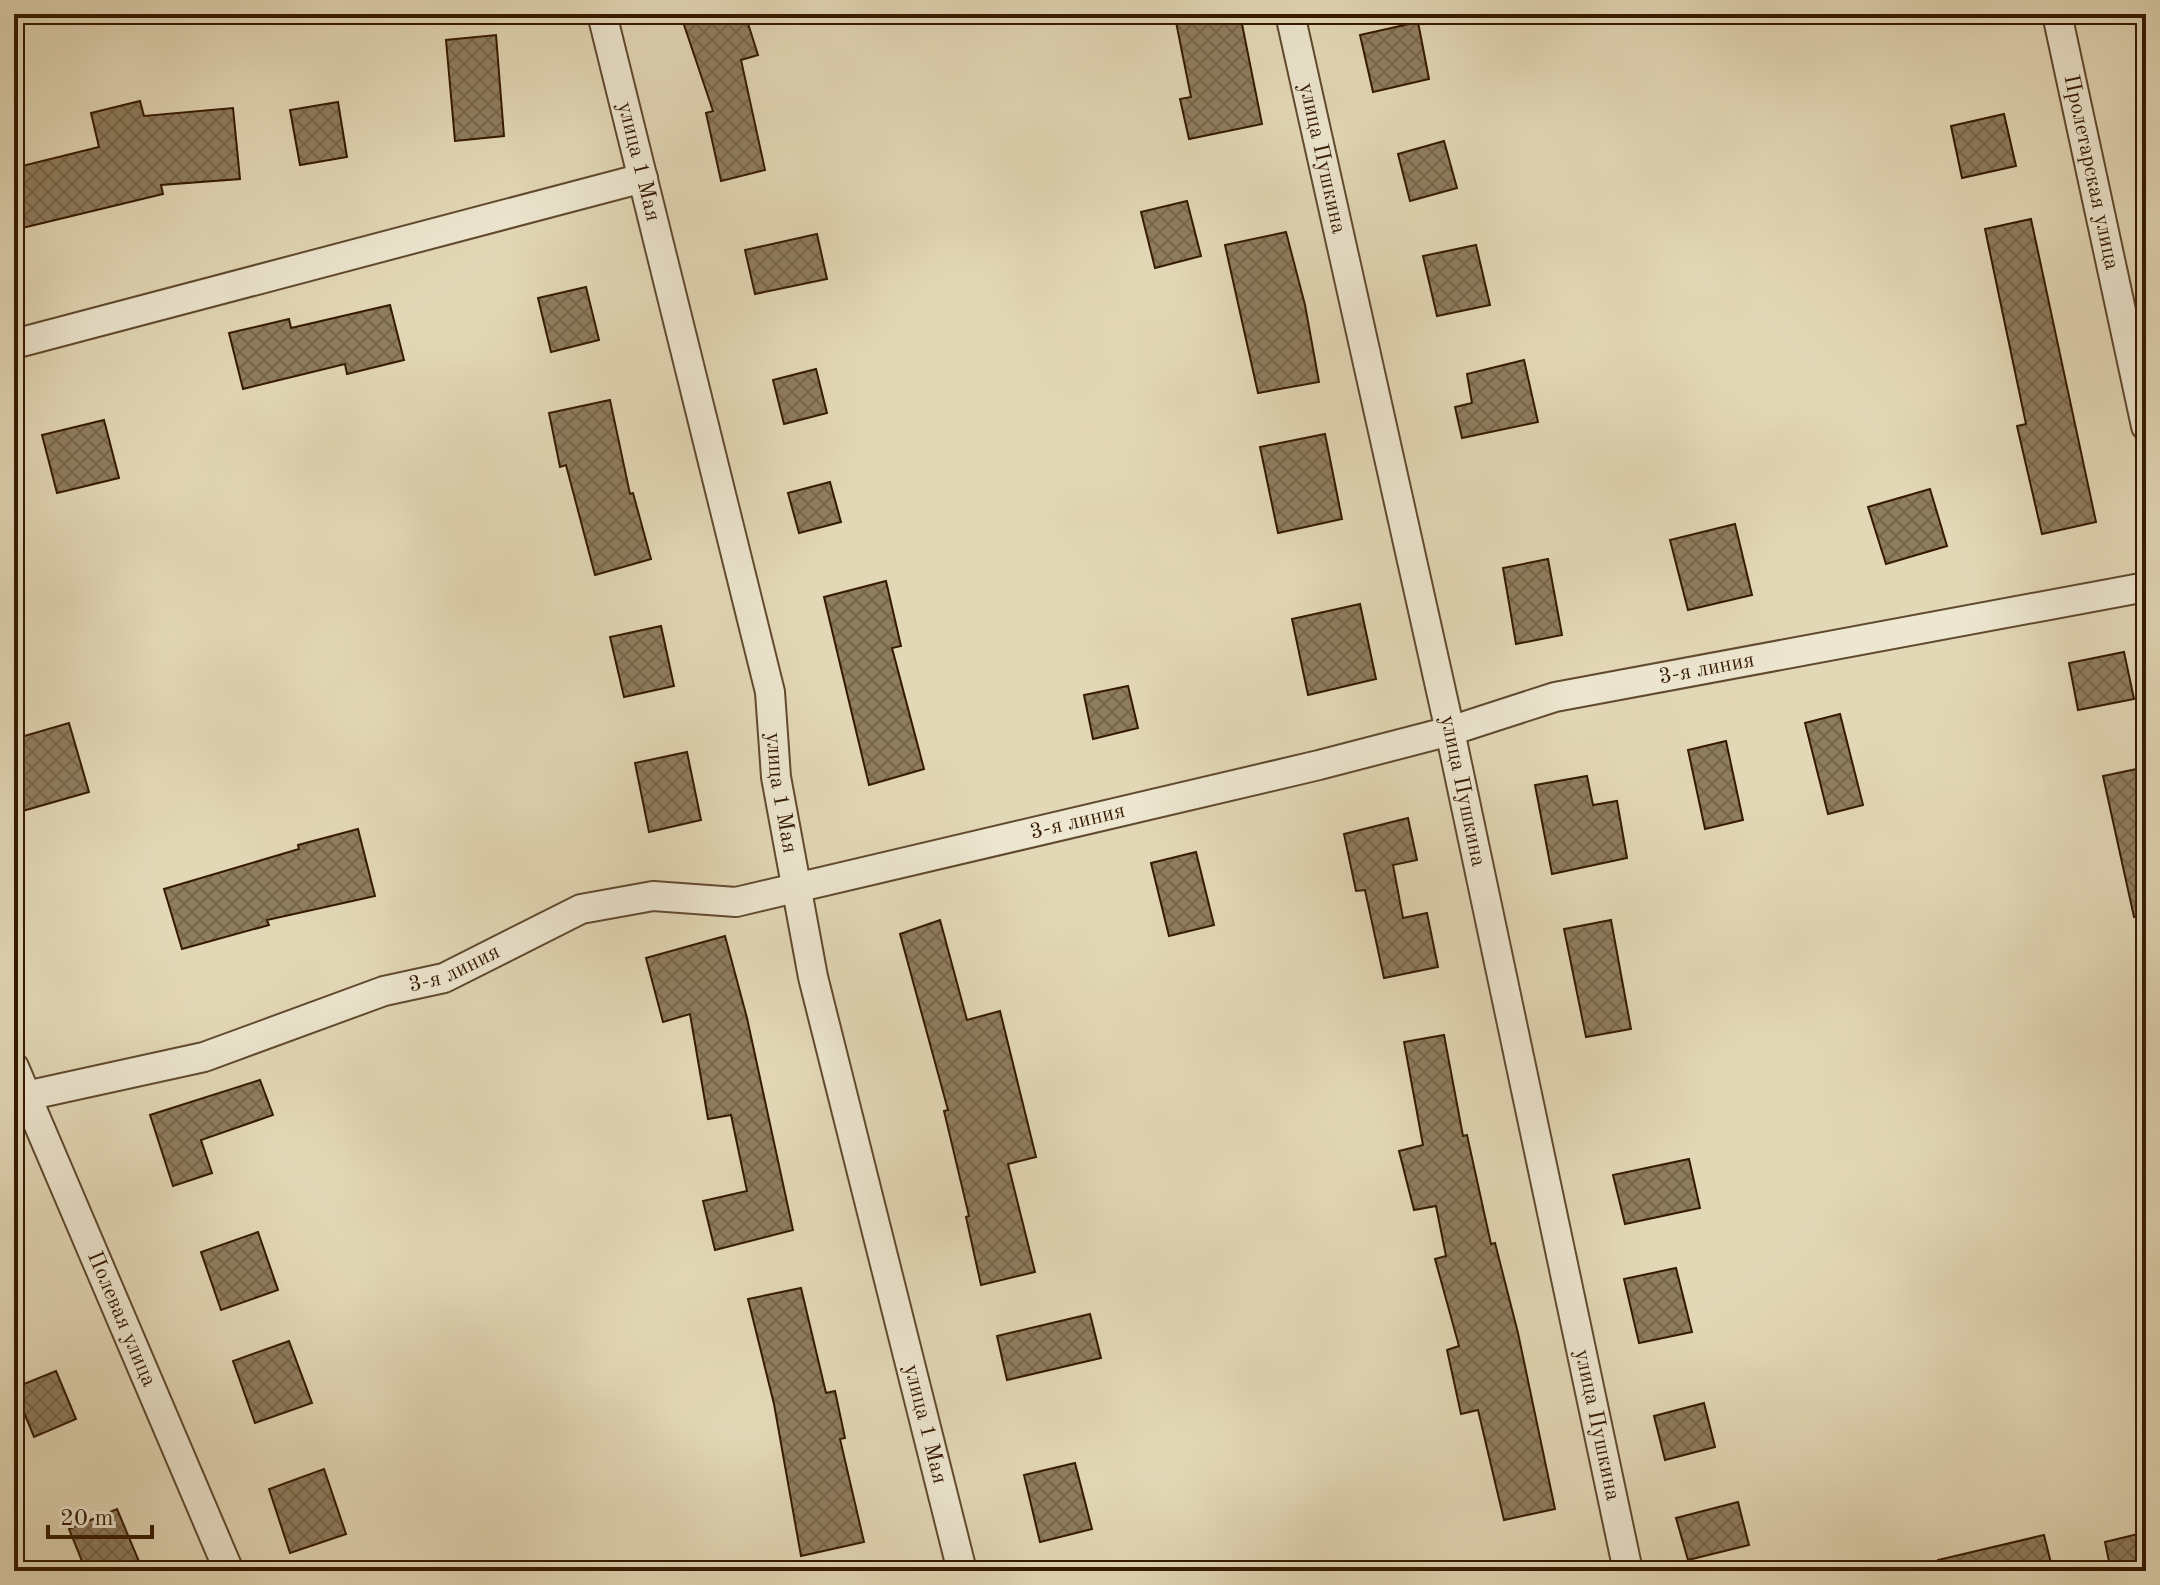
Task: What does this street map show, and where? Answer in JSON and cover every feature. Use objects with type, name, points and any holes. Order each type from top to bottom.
[{"type":"street","name":"улица 1 Мая","points":[[602,14],[770,692],[776,777],[799,888],[813,977],[962,1571]]},
{"type":"street","name":"улица Пушкина","points":[[1290,14],[1450,731],[1628,1571]]},
{"type":"street","name":"Пролетарская улица","points":[[2057,14],[2146,426]]},
{"type":"street","points":[[14,344],[643,178]]},
{"type":"street","name":"3-я линия","points":[[26,1096],[204,1057],[384,991],[444,978],[581,909],[653,896],[736,902],[1450,731],[1555,697],[2146,587]]},
{"type":"street","name":"Полевая улица","points":[[14,1067],[229,1571]]},
{"type":"building","points":[[700,14],[745,14],[758,55],[741,60],[765,170],[721,181],[706,113],[713,111],[682,19]]},
{"type":"building","points":[[1212,14],[1240,14],[1262,124],[1189,139],[1180,99],[1191,97],[1176,22]]},
{"type":"building","points":[[1418,22],[1429,79],[1373,92],[1360,35]]},
{"type":"building","points":[[496,35],[504,136],[455,141],[446,40]]},
{"type":"building","points":[[140,101],[144,116],[233,108],[240,179],[161,185],[163,194],[14,230],[14,168],[99,147],[91,113]]},
{"type":"building","points":[[338,102],[347,157],[300,165],[290,110]]},
{"type":"building","points":[[2004,114],[2016,166],[1962,178],[1951,126]]},
{"type":"building","points":[[1444,141],[1457,188],[1410,201],[1398,154]]},
{"type":"building","points":[[1187,201],[1201,256],[1155,268],[1141,212]]},
{"type":"building","points":[[2031,219],[2096,522],[2042,534],[2017,426],[2026,424],[1985,229]]},
{"type":"building","points":[[1286,232],[1305,305],[1319,382],[1258,393],[1225,245]]},
{"type":"building","points":[[817,234],[827,279],[755,294],[745,250]]},
{"type":"building","points":[[1476,245],[1490,305],[1437,316],[1423,256]]},
{"type":"building","points":[[586,287],[599,340],[551,352],[538,298]]},
{"type":"building","points":[[390,305],[404,360],[347,374],[345,364],[243,389],[229,333],[289,319],[291,328]]},
{"type":"building","points":[[1524,360],[1538,422],[1462,438],[1455,407],[1472,403],[1467,374]]},
{"type":"building","points":[[816,369],[827,413],[784,424],[773,380]]},
{"type":"building","points":[[610,400],[630,494],[633,493],[651,559],[595,575],[566,465],[560,467],[549,413]]},
{"type":"building","points":[[104,420],[119,478],[57,493],[42,435]]},
{"type":"building","points":[[1325,434],[1342,519],[1278,533],[1260,447]]},
{"type":"building","points":[[830,482],[841,522],[799,533],[788,493]]},
{"type":"building","points":[[1930,489],[1947,546],[1886,564],[1868,507]]},
{"type":"building","points":[[1735,524],[1752,595],[1688,610],[1670,540]]},
{"type":"building","points":[[1548,559],[1562,635],[1516,644],[1503,568]]},
{"type":"building","points":[[886,581],[901,646],[892,648],[924,769],[869,785],[824,597]]},
{"type":"building","points":[[1360,604],[1376,679],[1308,695],[1292,619]]},
{"type":"building","points":[[661,626],[674,686],[624,697],[610,637]]},
{"type":"building","points":[[2124,652],[2134,699],[2078,710],[2069,663]]},
{"type":"building","points":[[1128,686],[1138,728],[1093,739],[1084,695]]},
{"type":"building","points":[[1840,714],[1863,805],[1828,814],[1805,723]]},
{"type":"building","points":[[69,723],[89,792],[19,812],[14,794],[14,739]]},
{"type":"building","points":[[1726,741],[1743,820],[1705,829],[1688,750]]},
{"type":"building","points":[[687,752],[701,820],[649,832],[635,763]]},
{"type":"building","points":[[2146,767],[2146,916],[2134,917],[2103,776]]},
{"type":"building","points":[[1587,776],[1593,805],[1617,801],[1627,858],[1552,874],[1535,785]]},
{"type":"building","points":[[1408,818],[1417,860],[1393,865],[1403,918],[1427,913],[1438,967],[1384,978],[1365,890],[1356,891],[1344,834]]},
{"type":"building","points":[[358,829],[375,896],[267,920],[269,925],[182,949],[164,889],[299,849],[298,845]]},
{"type":"building","points":[[1196,852],[1214,925],[1169,936],[1151,863]]},
{"type":"building","points":[[940,920],[967,1020],[1000,1011],[1036,1157],[1008,1164],[1035,1272],[981,1285],[966,1217],[969,1216],[944,1111],[948,1110],[900,934]]},
{"type":"building","points":[[1611,920],[1631,1029],[1586,1037],[1564,929]]},
{"type":"building","points":[[725,936],[747,1018],[793,1230],[715,1250],[703,1201],[747,1191],[731,1115],[708,1119],[690,1014],[663,1022],[646,958]]},
{"type":"building","points":[[1444,1035],[1463,1136],[1467,1135],[1491,1244],[1495,1243],[1518,1333],[1555,1509],[1504,1520],[1478,1410],[1461,1414],[1447,1350],[1459,1346],[1435,1259],[1446,1256],[1436,1206],[1414,1210],[1399,1151],[1423,1145],[1404,1042]]},
{"type":"building","points":[[260,1080],[273,1115],[201,1140],[212,1173],[173,1186],[150,1115]]},
{"type":"building","points":[[1689,1159],[1700,1208],[1625,1224],[1613,1175]]},
{"type":"building","points":[[258,1232],[278,1290],[221,1310],[201,1252]]},
{"type":"building","points":[[1676,1268],[1692,1332],[1639,1343],[1624,1279]]},
{"type":"building","points":[[801,1288],[826,1393],[835,1391],[845,1438],[840,1439],[864,1542],[801,1556],[774,1404],[748,1299]]},
{"type":"building","points":[[1090,1314],[1101,1358],[1007,1380],[997,1336]]},
{"type":"building","points":[[289,1341],[312,1403],[255,1423],[233,1361]]},
{"type":"building","points":[[56,1371],[76,1419],[34,1437],[14,1388]]},
{"type":"building","points":[[1704,1403],[1715,1447],[1665,1460],[1654,1416]]},
{"type":"building","points":[[1075,1463],[1092,1529],[1040,1542],[1024,1475]]},
{"type":"building","points":[[324,1469],[346,1534],[290,1553],[269,1489]]},
{"type":"building","points":[[1738,1502],[1749,1545],[1688,1560],[1676,1518]]},
{"type":"building","points":[[117,1509],[143,1571],[86,1571],[69,1529]]},
{"type":"building","points":[[2146,1532],[2146,1571],[2111,1571],[2105,1542]]},
{"type":"building","points":[[2044,1535],[2053,1571],[1939,1571],[1938,1560]]}]
